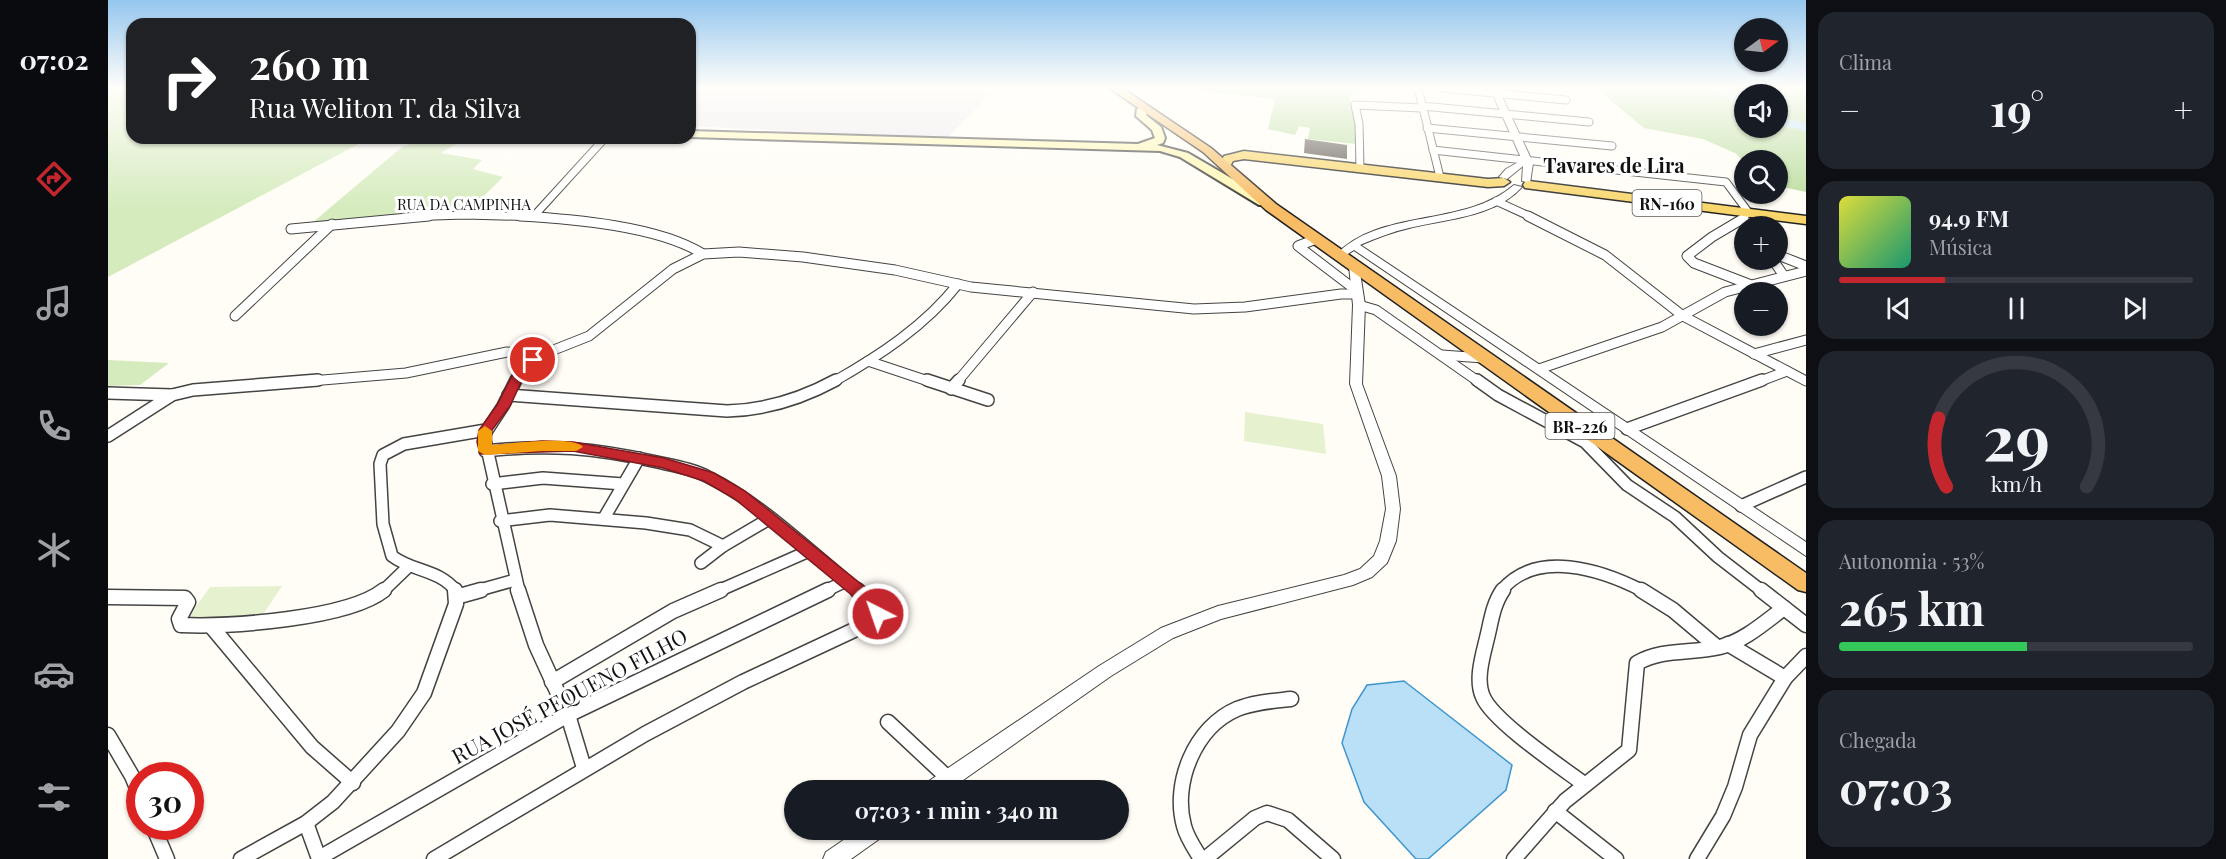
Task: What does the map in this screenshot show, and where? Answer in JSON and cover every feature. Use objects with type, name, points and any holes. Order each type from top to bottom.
[{"type":"highway","name":"BR-226","points":[[1174,128],[1202,146],[1271,207],[1483,358],[1585,436],[1806,585]]},
{"type":"main road","points":[[1131,146],[1153,144],[1161,138],[1156,128]]},
{"type":"main road","points":[[696,134],[1161,148],[1184,155],[1271,207]]},
{"type":"main road","name":"RN-160","points":[[1202,146],[1360,168],[1440,177],[1516,182],[1738,216]]},
{"type":"main road","name":"RN-160","points":[[1225,165],[1228,159],[1238,156],[1278,158]]},
{"type":"main road","name":"RN-160","points":[[1788,219],[1806,220]]},
{"type":"street","points":[[1359,128],[1360,168]]},
{"type":"street","points":[[1427,128],[1440,177]]},
{"type":"street","points":[[1428,128],[1612,146]]},
{"type":"street","points":[[888,722],[950,780],[1105,671],[1167,633],[1235,608],[1357,578],[1376,565],[1388,542],[1393,493],[1380,447],[1356,384],[1358,297],[1347,261],[1353,245],[1397,228],[1496,201],[1509,195],[1516,182],[1529,170],[1511,128]]},
{"type":"street","points":[[533,217],[600,144]]},
{"type":"street","points":[[1433,150],[1726,182],[1744,216]]},
{"type":"street","points":[[1516,182],[1509,171],[1526,161]]},
{"type":"street","points":[[1496,201],[1605,255],[1683,316],[1806,381]]},
{"type":"street","name":"RUA DA CAMPINHA","points":[[291,229],[434,214],[533,217],[621,228],[675,241],[703,254]]},
{"type":"street","points":[[235,316],[333,224]]},
{"type":"street","points":[[1734,224],[1687,256],[1694,263],[1743,282]]},
{"type":"street","points":[[1316,238],[1298,246],[1358,297],[1517,407],[1585,436],[1627,485],[1675,517],[1718,557],[1805,624]]},
{"type":"street","points":[[1353,245],[1806,550]]},
{"type":"street","points":[[584,768],[568,716],[536,645],[515,580],[485,451],[486,430],[499,413],[520,372],[541,355],[589,336],[673,269],[703,254],[756,252],[819,258],[895,270],[958,284],[1211,309],[1256,306],[1341,294],[1358,297]]},
{"type":"street","points":[[1789,259],[1806,259]]},
{"type":"street","points":[[1789,259],[1806,269]]},
{"type":"street","points":[[1765,282],[1806,269]]},
{"type":"street","points":[[1780,270],[1784,276]]},
{"type":"street","points":[[508,395],[580,402],[751,411],[778,406],[830,385],[868,361],[912,331],[949,296],[958,284]]},
{"type":"street","points":[[1539,369],[1638,336],[1683,316],[1725,292],[1734,290]]},
{"type":"street","points":[[951,388],[1033,292]]},
{"type":"street","points":[[1754,354],[1806,340]]},
{"type":"street","points":[[108,393],[172,395],[214,387],[321,381],[424,370],[494,353],[525,352],[541,355]]},
{"type":"street","points":[[1440,355],[1483,358]]},
{"type":"street","points":[[868,361],[988,400]]},
{"type":"street","points":[[1627,429],[1787,371]]},
{"type":"street","points":[[108,436],[172,395]]},
{"type":"street","points":[[241,859],[306,823],[353,783],[416,708],[433,671],[456,591],[440,574],[409,566],[392,556],[385,537],[381,459],[388,451],[404,444],[486,430]]},
{"type":"street","points":[[434,859],[584,768],[743,682],[867,624],[877,616],[877,609],[846,581],[740,495],[709,477],[692,470],[639,458],[573,447],[542,446],[485,451]]},
{"type":"street","points":[[604,518],[639,458]]},
{"type":"street","points":[[1741,506],[1806,477]]},
{"type":"street","points":[[492,484],[543,478],[623,484]]},
{"type":"street","points":[[500,521],[550,515],[604,518],[682,528],[707,537],[723,546]]},
{"type":"street","points":[[701,563],[723,546],[769,519]]},
{"type":"street","points":[[552,682],[673,611],[809,551]]},
{"type":"street","points":[[108,597],[185,598],[188,602],[180,625],[211,626],[264,622],[356,605],[382,592],[409,566]]},
{"type":"street","points":[[1584,784],[1504,721],[1486,703],[1482,695],[1481,682],[1486,639],[1494,607],[1503,588],[1519,575],[1542,568],[1568,567],[1597,572],[1631,585],[1657,599],[1723,646],[1785,678]]},
{"type":"street","points":[[456,597],[515,580]]},
{"type":"street","name":"RUA JOSÉ PEQUENO FILHO","points":[[319,859],[568,716],[846,581]]},
{"type":"street","points":[[1514,859],[1556,811],[1584,784],[1611,766],[1629,750],[1637,663],[1656,654],[1723,646],[1751,632],[1784,608]]},
{"type":"street","points":[[211,626],[232,655],[255,677],[310,747],[329,767],[353,783]]},
{"type":"street","points":[[1697,859],[1723,816],[1735,787],[1750,735],[1785,678],[1806,656]]},
{"type":"street","points":[[1291,699],[1258,703],[1235,710],[1214,723],[1202,738],[1187,772],[1181,805],[1183,825],[1203,859],[1255,818],[1267,813],[1288,820],[1333,859]]},
{"type":"street","points":[[108,735],[126,766]]},
{"type":"street","points":[[1556,811],[1616,859]]},
{"type":"street","points":[[306,823],[319,859]]},
{"type":"street","points":[[159,840],[167,859]]},
{"type":"street","points":[[833,859],[861,840]]},
{"type":"shaded area","points":[[731,128],[957,128],[946,139]]},
{"type":"green space","points":[[108,128],[126,128],[126,144],[359,144],[108,277]]},
{"type":"green space","points":[[1268,128],[1298,128],[1295,135]]},
{"type":"green space","points":[[1310,128],[1357,128],[1357,144],[1308,139]]},
{"type":"green space","points":[[1644,128],[1734,128],[1734,138],[1788,138],[1788,128],[1806,128],[1806,192],[1788,188],[1788,150],[1734,150],[1734,153],[1703,139]]},
{"type":"green space","points":[[410,144],[456,144],[441,153],[482,160],[473,169],[503,177],[471,209],[405,213],[312,223],[402,147]]},
{"type":"green space","points":[[108,360],[169,363],[140,385],[108,386]]},
{"type":"green space","points":[[1245,412],[1323,424],[1326,454],[1244,441]]},
{"type":"green space","points":[[282,586],[258,622],[184,623],[210,587]]},
{"type":"water","points":[[1404,681],[1512,765],[1506,790],[1428,859],[1416,859],[1364,802],[1342,743],[1352,709],[1367,685]]},
{"type":"building","points":[[1305,139],[1347,145],[1347,159],[1304,153]]},
{"type":"slow traffic","points":[[485,431],[485,451],[542,446],[576,447]]},
{"type":"district","name":"Tavares de Lira","points":[[1614,164]]},
{"type":"route","points":[[533,360],[520,372],[503,406],[486,430],[485,451],[542,446],[573,447],[664,463],[709,477],[740,495],[860,592],[877,609],[878,614]]}]
